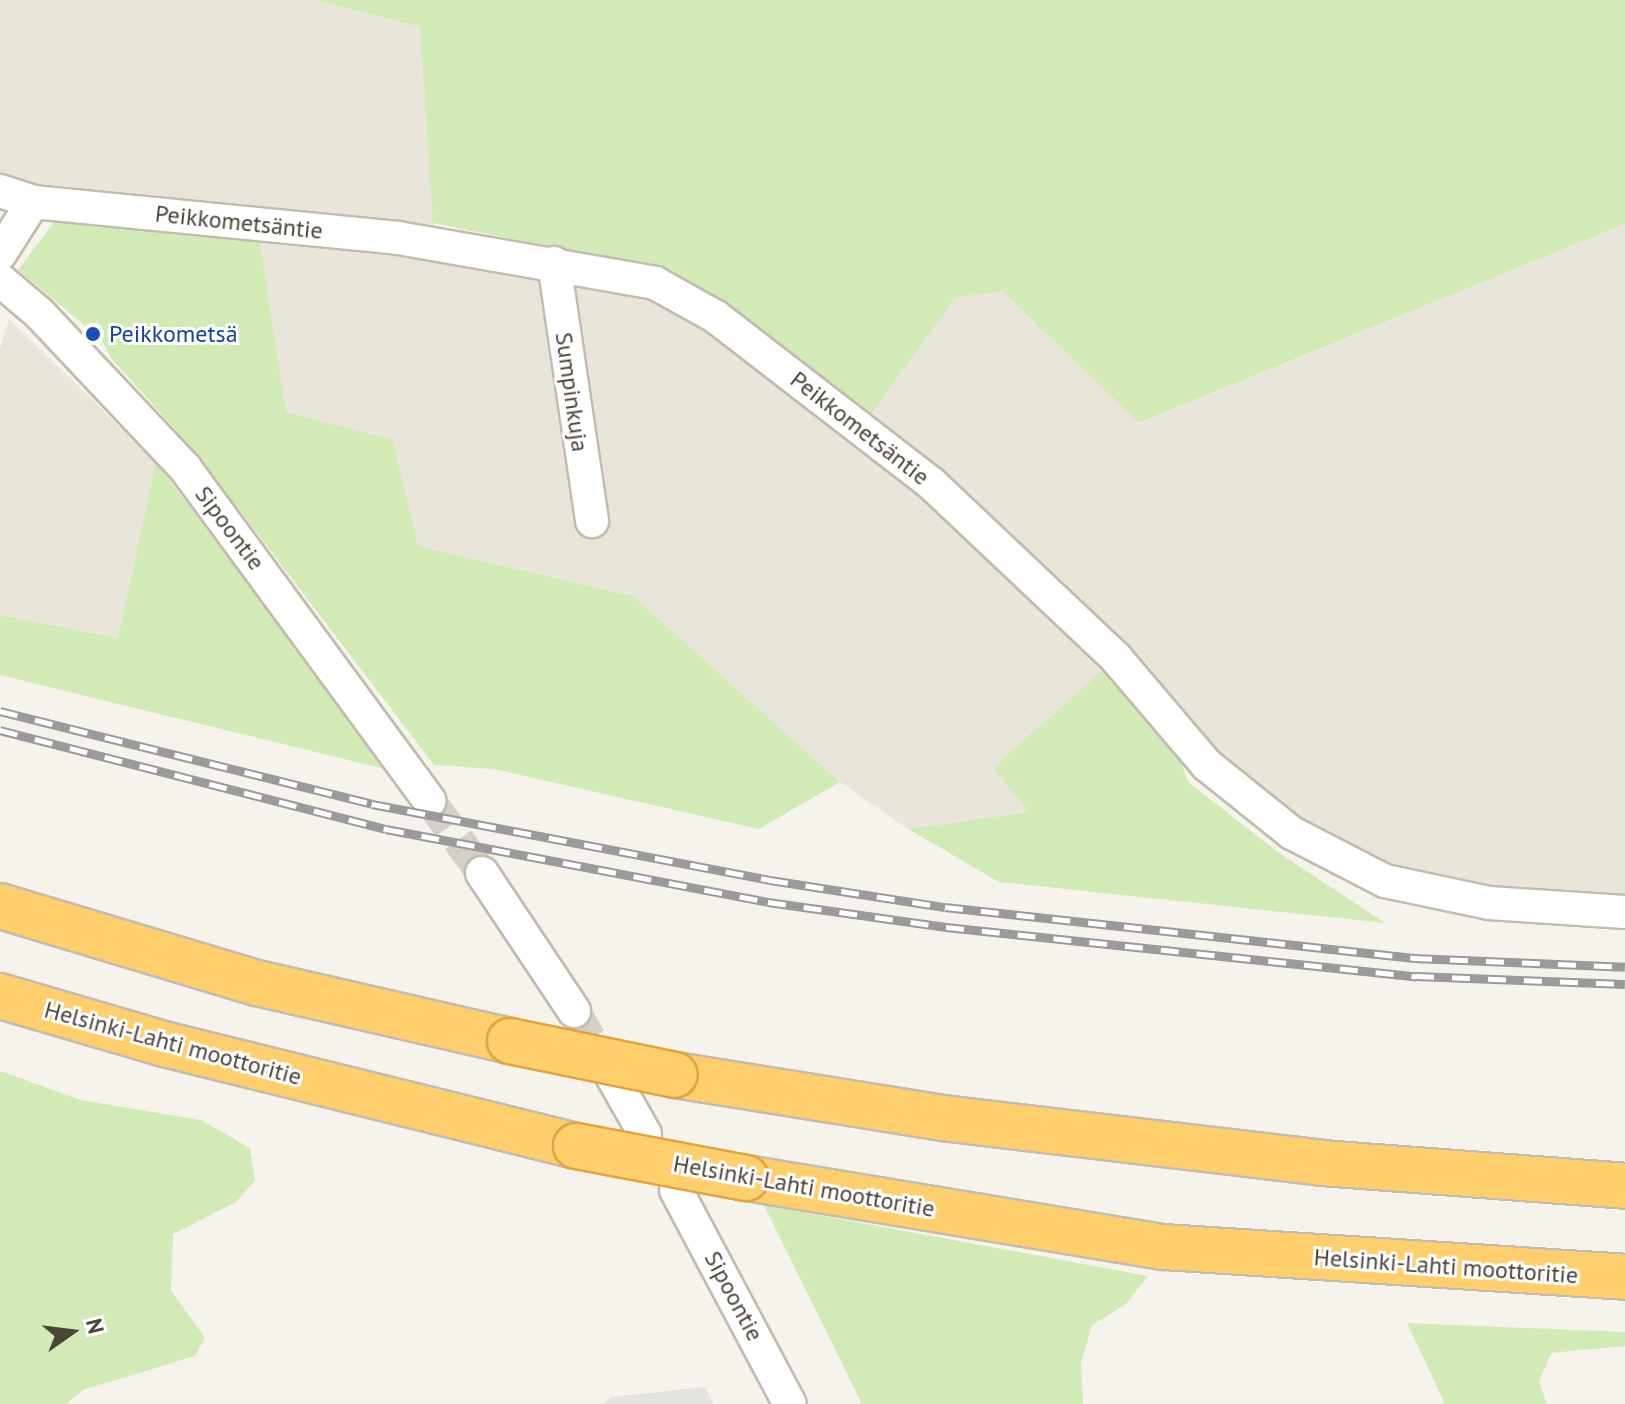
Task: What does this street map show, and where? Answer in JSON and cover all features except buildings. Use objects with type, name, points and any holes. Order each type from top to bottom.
[{"type":"highway","points":[[0,906],[257,983],[675,1075],[950,1119],[1322,1163],[1625,1186]]},
{"type":"highway","name":"Helsinki-Lahti moottoritie","points":[[0,996],[164,1044],[576,1146],[746,1178],[1164,1247],[1625,1277]]},
{"type":"street","name":"Peikkometsäntie","points":[[0,191],[33,202],[398,238],[655,283],[736,332],[948,498],[1116,658],[1207,765],[1292,833],[1385,881],[1489,903],[1625,912]]},
{"type":"street","points":[[0,254],[33,202]]},
{"type":"street","name":"Sumpinkuja","points":[[554,263],[592,521]]},
{"type":"street","name":"Sipoontie","points":[[0,280],[39,313],[185,468],[430,801]]},
{"type":"street","points":[[482,873],[574,1011]]},
{"type":"street","points":[[612,1076],[645,1134]]},
{"type":"street","name":"Sipoontie","points":[[676,1190],[790,1404]]},
{"type":"shaded area","points":[[0,0],[315,0],[420,27],[436,261],[660,302],[720,332],[849,440],[955,298],[1002,291],[1140,423],[1625,224],[1625,912],[1489,903],[1292,833],[1146,693],[1030,812],[908,829],[840,782],[633,596],[418,546],[393,440],[286,413],[257,224],[33,202],[0,212]]},
{"type":"shaded area","points":[[9,319],[156,462],[118,638],[0,615],[0,349]]},
{"type":"shaded area","points":[[705,1387],[714,1404],[603,1404],[611,1397]]},
{"type":"green space","points":[[315,0],[1625,0],[1625,224],[1139,423],[1002,291],[955,298],[868,418],[737,311],[661,269],[433,223],[420,27]]},
{"type":"green space","points":[[67,205],[257,224],[286,412],[393,440],[418,546],[633,596],[840,782],[759,829],[494,769],[434,765],[196,453],[111,358],[101,339],[18,270]]},
{"type":"green space","points":[[156,462],[389,770],[0,675],[0,615],[118,638]]},
{"type":"green space","points":[[1116,658],[1165,717],[1188,782],[1279,853],[1385,923],[999,882],[908,829],[1029,812],[993,768]]},
{"type":"green space","points":[[0,1071],[81,1100],[201,1120],[250,1148],[255,1180],[236,1202],[173,1234],[171,1290],[205,1338],[195,1356],[83,1390],[66,1404],[0,1404]]},
{"type":"green space","points":[[764,1205],[1148,1276],[1126,1304],[1092,1325],[1081,1363],[1083,1404],[862,1404]]},
{"type":"green space","points":[[1407,1323],[1625,1332],[1625,1346],[1551,1353],[1539,1382],[1547,1404],[1445,1404]]},
{"type":"tunnel","points":[[430,801],[482,873]]},
{"type":"tunnel","points":[[574,1011],[609,1071]]},
{"type":"railway","points":[[0,711],[372,804],[770,880],[945,907],[1414,958],[1625,967]]},
{"type":"railway","points":[[0,730],[386,829],[768,902],[946,927],[1416,976],[1625,984]]},
{"type":"place","name":"Peikkometsä","points":[[93,334]]}]
